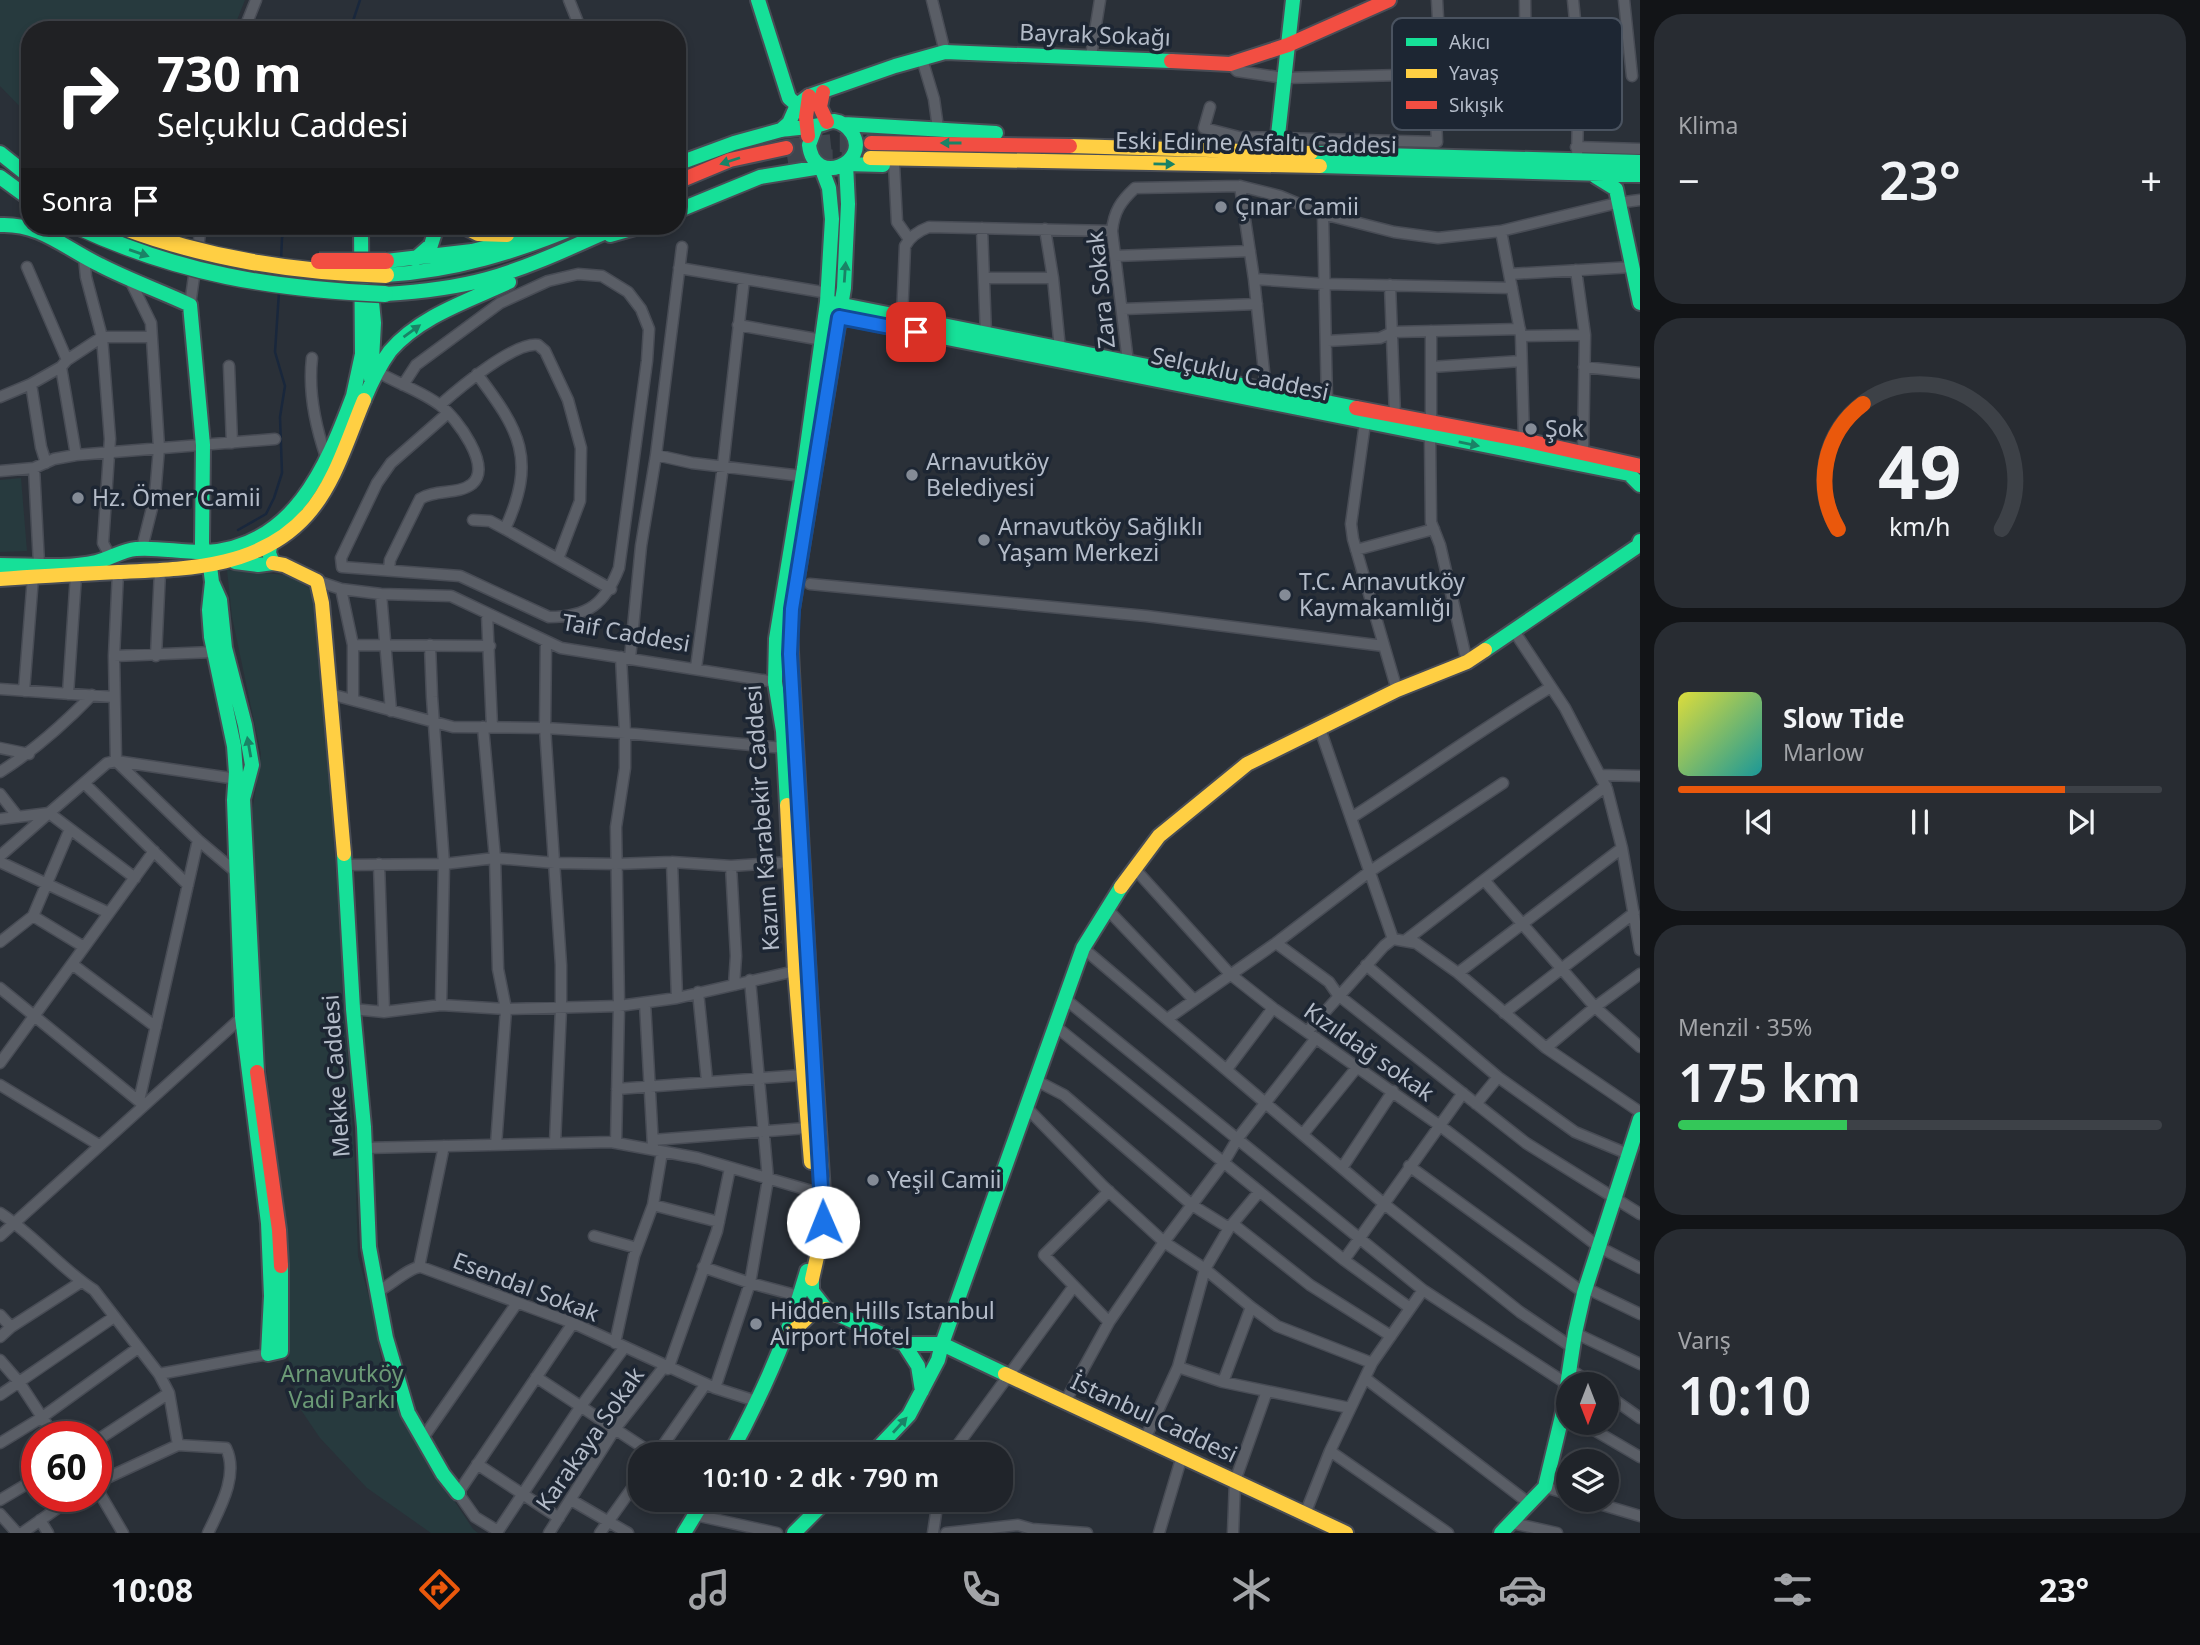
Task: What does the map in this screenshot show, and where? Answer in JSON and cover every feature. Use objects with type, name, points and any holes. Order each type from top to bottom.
[{"type":"main road","points":[[758,0],[789,98],[810,98],[820,107],[810,156],[821,167]]},
{"type":"main road","points":[[1277,146],[1293,0]]},
{"type":"main road","name":"Bayrak Sokağı","points":[[810,98],[944,52],[1091,56],[1230,64],[1288,45],[1389,0]]},
{"type":"main road","points":[[781,130],[810,98]]},
{"type":"main road","points":[[844,124],[855,140],[854,154],[846,164]]},
{"type":"main road","points":[[686,161],[781,130],[815,129],[844,124],[938,128],[1076,140],[1118,148]]},
{"type":"main road","name":"Eski Edirne Asfaltı Caddesi","points":[[975,144],[1118,148],[1277,146],[1576,153],[1639,171],[1591,173],[1096,163],[870,151],[975,144]]},
{"type":"main road","points":[[0,153],[21,170]]},
{"type":"main road","points":[[686,178],[730,160],[787,155],[686,195]]},
{"type":"main road","points":[[686,207],[760,177],[821,167],[834,169],[846,164],[1054,170],[1096,163]]},
{"type":"main road","name":"Kazım Karabekir Caddesi","points":[[737,1442],[759,1402],[784,1341],[799,1296],[814,1235],[815,1192],[807,1128],[783,748],[775,682],[776,639],[797,580],[802,476],[822,340],[846,264],[846,164]]},
{"type":"main road","name":"Kazım Karabekir Caddesi","points":[[821,167],[829,188],[832,219],[833,306],[792,609],[790,654],[824,1207],[821,1239],[812,1275],[812,1291],[826,1309]]},
{"type":"main road","points":[[1617,196],[1639,171]]},
{"type":"main road","points":[[1591,173],[1617,196],[1636,272],[1640,303]]},
{"type":"main road","points":[[0,177],[21,192]]},
{"type":"main road","points":[[0,225],[21,227]]},
{"type":"main road","points":[[50,235],[84,257],[190,305],[203,445],[202,544],[220,600],[225,648],[245,725],[252,765],[234,800],[247,1016],[279,1230],[283,1289],[275,1352]]},
{"type":"main road","points":[[95,235],[154,258],[225,278],[296,289],[385,294],[438,289],[485,280],[548,258],[600,235]]},
{"type":"main road","points":[[146,235],[183,248],[262,266],[328,273],[386,268],[415,259],[484,248],[529,235]]},
{"type":"main road","points":[[0,565],[76,575],[208,567],[270,546],[295,528],[309,513],[329,478],[359,398],[357,384],[362,314],[360,235]]},
{"type":"main road","points":[[370,235],[368,252],[374,323],[374,378]]},
{"type":"main road","points":[[415,259],[425,253],[436,235]]},
{"type":"main road","points":[[486,235],[505,235]]},
{"type":"main road","points":[[386,268],[419,274],[457,268],[508,254],[533,235]]},
{"type":"main road","points":[[583,243],[611,235]]},
{"type":"main road","points":[[208,567],[241,546],[264,537],[301,503],[359,398],[405,335],[522,276],[548,258]]},
{"type":"main road","name":"Selçuklu Caddesi","points":[[833,306],[1060,349],[1080,359],[1128,362],[1365,423],[1524,440],[1640,466]]},
{"type":"main road","name":"Selçuklu Caddesi","points":[[833,306],[1265,396],[1327,402],[1395,416],[1431,429],[1629,474],[1640,485]]},
{"type":"main road","points":[[884,1442],[899,1428],[938,1360],[1083,948],[1159,836],[1247,765],[1397,690],[1467,662],[1639,545]]},
{"type":"main road","points":[[270,546],[273,563]]},
{"type":"main road","points":[[0,579],[36,570],[98,562],[120,552],[142,548],[166,549],[208,567]]},
{"type":"main road","points":[[160,571],[171,562],[171,556],[166,549]]},
{"type":"main road","points":[[110,556],[118,572]]},
{"type":"main road","name":"Taif Caddesi","points":[[229,561],[284,565],[317,581]]},
{"type":"main road","points":[[208,567],[208,601],[214,652],[243,780],[247,1016]]},
{"type":"main road","name":"Mekke Caddesi","points":[[317,581],[322,603],[345,865],[353,1009],[365,1148],[369,1247],[386,1339],[408,1413],[443,1474],[458,1493]]},
{"type":"main road","points":[[1569,1372],[1585,1291],[1614,1199],[1634,1147],[1640,1119]]},
{"type":"main road","points":[[784,1341],[793,1328],[811,1314],[826,1309],[904,1344],[942,1344]]},
{"type":"main road","points":[[904,1344],[918,1366],[922,1391]]},
{"type":"main road","name":"İstanbul Caddesi","points":[[942,1344],[1346,1533]]},
{"type":"main road","points":[[1506,1528],[1545,1488],[1560,1435]]},
{"type":"main road","points":[[684,1533],[697,1512]]},
{"type":"main road","points":[[794,1533],[815,1512]]},
{"type":"street","points":[[248,21],[256,0]]},
{"type":"street","points":[[569,0],[578,21]]},
{"type":"street","points":[[932,0],[944,52]]},
{"type":"street","points":[[1091,56],[1100,0]]},
{"type":"street","points":[[1437,0],[1438,18]]},
{"type":"street","points":[[1525,0],[1525,18]]},
{"type":"street","points":[[1573,0],[1575,18]]},
{"type":"street","points":[[1624,0],[1632,76]]},
{"type":"street","points":[[922,59],[934,99],[938,128]]},
{"type":"street","points":[[1230,64],[1237,71],[1284,78],[1392,75]]},
{"type":"street","name":"Eski Edirne Asfaltı Caddesi","points":[[1210,107],[1204,128],[1277,146],[1437,142],[1436,130]]},
{"type":"street","points":[[1576,153],[1577,130]]},
{"type":"street","name":"Eski Edirne Asfaltı Caddesi","points":[[1576,153],[1640,149]]},
{"type":"street","points":[[894,165],[897,222],[909,239]]},
{"type":"street","points":[[1265,396],[1254,278],[1240,186],[1280,196],[1323,214],[1394,232],[1438,238],[1501,231],[1617,196],[1640,200]]},
{"type":"street","name":"Zara Sokak","points":[[1128,362],[1112,230],[1114,214],[1123,199],[1135,188],[1240,186]]},
{"type":"street","points":[[1323,214],[1327,402]]},
{"type":"street","points":[[902,318],[905,246],[909,239],[929,227],[1112,230]]},
{"type":"street","points":[[982,228],[986,335]]},
{"type":"street","points":[[1045,229],[1060,349]]},
{"type":"street","points":[[1501,231],[1520,332],[1524,440]]},
{"type":"street","points":[[190,305],[200,235]]},
{"type":"street","points":[[616,1143],[619,1006],[616,827],[625,768],[625,658],[656,455],[682,247]]},
{"type":"street","points":[[1115,256],[1250,250]]},
{"type":"street","points":[[84,257],[86,277],[102,337],[110,439],[103,543],[110,556]]},
{"type":"street","points":[[27,267],[64,363],[75,455]]},
{"type":"street","points":[[679,268],[744,279],[833,306]]},
{"type":"street","points":[[1510,274],[1576,270],[1636,272]]},
{"type":"street","points":[[1576,270],[1585,335],[1583,453]]},
{"type":"street","points":[[403,385],[416,365],[463,329],[500,303],[548,281],[578,274],[603,276],[628,292],[641,309],[649,329],[647,361],[619,568],[611,589],[596,605],[581,613],[549,617],[460,576],[342,567],[340,560],[377,483],[391,463],[449,413]]},
{"type":"street","points":[[129,278],[151,323],[159,448],[155,496],[142,548]]},
{"type":"street","points":[[984,278],[1053,278]]},
{"type":"street","points":[[1254,278],[1325,284],[1511,288]]},
{"type":"street","points":[[696,668],[744,279]]},
{"type":"street","points":[[1390,285],[1395,416]]},
{"type":"street","points":[[1123,309],[1257,304]]},
{"type":"street","points":[[738,325],[822,340]]},
{"type":"street","points":[[1327,341],[1380,338],[1393,332],[1431,331],[1585,335]]},
{"type":"street","points":[[1431,331],[1431,522],[1440,545],[1467,662]]},
{"type":"street","points":[[0,397],[31,384],[102,337],[151,337]]},
{"type":"street","points":[[440,405],[477,374],[525,346],[538,345],[545,351],[568,400],[581,448],[580,501],[558,559]]},
{"type":"street","points":[[312,358],[310,378],[316,428],[326,458]]},
{"type":"street","points":[[1431,368],[1521,361]]},
{"type":"street","points":[[229,366],[232,443]]},
{"type":"street","points":[[1584,368],[1640,373]]},
{"type":"street","points":[[477,374],[503,408],[520,444],[521,482],[517,502],[505,529]]},
{"type":"street","points":[[374,378],[403,385],[440,405],[449,413],[473,448],[479,464],[478,476],[465,488],[430,494],[421,499],[390,560],[389,570]]},
{"type":"street","points":[[31,384],[46,463]]},
{"type":"street","points":[[1365,423],[1351,524],[1356,550],[1397,690]]},
{"type":"street","points":[[0,471],[34,468],[75,455],[275,439]]},
{"type":"street","points":[[656,455],[692,463],[802,476]]},
{"type":"street","points":[[24,691],[36,570],[34,468]]},
{"type":"street","points":[[473,520],[490,522],[505,529],[611,589]]},
{"type":"street","points":[[1356,550],[1434,529]]},
{"type":"street","points":[[156,656],[160,571]]},
{"type":"street","points":[[118,572],[114,656],[116,761],[198,840],[237,873]]},
{"type":"street","points":[[68,694],[76,575]]},
{"type":"street","points":[[797,580],[1146,617],[1384,646]]},
{"type":"street","name":"Taif Caddesi","points":[[317,581],[341,589],[381,594],[451,596],[561,648],[775,682]]},
{"type":"street","points":[[341,589],[353,645],[353,700]]},
{"type":"street","points":[[381,594],[391,711]]},
{"type":"street","points":[[487,614],[490,646],[488,727],[499,969],[506,1010],[496,1145]]},
{"type":"street","points":[[1514,631],[1565,708],[1605,786],[1622,848],[1640,950]]},
{"type":"street","points":[[546,641],[545,728],[555,863],[561,1008],[555,1143]]},
{"type":"street","points":[[353,645],[490,646]]},
{"type":"street","points":[[430,645],[444,864],[441,1005]]},
{"type":"street","points":[[114,656],[214,652]]},
{"type":"street","points":[[1350,818],[1551,687]]},
{"type":"street","points":[[0,690],[114,697]]},
{"type":"street","points":[[330,694],[453,727],[545,728],[625,733],[783,748]]},
{"type":"street","points":[[0,772],[29,754],[61,727],[92,695]]},
{"type":"street","points":[[1320,729],[1393,939]]},
{"type":"street","points":[[0,748],[29,754]]},
{"type":"street","points":[[0,856],[107,763],[116,761],[243,780]]},
{"type":"street","points":[[1600,775],[1640,776]]},
{"type":"street","points":[[1167,1019],[1276,943],[1370,872],[1503,783]]},
{"type":"street","points":[[85,784],[188,885]]},
{"type":"street","points":[[1406,940],[1605,786]]},
{"type":"street","points":[[0,794],[18,817]]},
{"type":"street","points":[[0,819],[49,813],[135,878]]},
{"type":"street","points":[[0,942],[33,916],[70,828]]},
{"type":"street","points":[[141,1103],[198,840]]},
{"type":"street","points":[[1458,974],[1622,848]]},
{"type":"street","points":[[0,1063],[154,851]]},
{"type":"street","points":[[345,865],[444,864],[495,858],[555,863],[672,862],[731,866],[790,862]]},
{"type":"street","points":[[0,862],[109,914]]},
{"type":"street","points":[[672,862],[677,998]]},
{"type":"street","points":[[379,864],[384,1012]]},
{"type":"street","points":[[731,866],[736,956],[734,985]]},
{"type":"street","name":"Kızıldağ sokak","points":[[1135,869],[1230,974],[1273,1008],[1393,1091],[1599,1247],[1640,1268]]},
{"type":"street","points":[[1484,880],[1595,1007],[1640,1047]]},
{"type":"street","points":[[1107,909],[1194,1000]]},
{"type":"street","points":[[1504,1013],[1634,913]]},
{"type":"street","points":[[33,916],[84,947]]},
{"type":"street","points":[[1065,1402],[1108,1322],[1224,1162],[1338,995],[1393,939],[1416,943],[1458,974],[1546,1048],[1640,1112]]},
{"type":"street","points":[[1276,943],[1329,982],[1338,995],[1526,1143],[1640,1214]]},
{"type":"street","points":[[1083,948],[1383,1203],[1520,1312],[1574,1341],[1640,1364]]},
{"type":"street","points":[[72,964],[156,1027]]},
{"type":"street","points":[[1366,965],[1498,1077],[1575,1132],[1634,1147]]},
{"type":"street","points":[[353,1009],[384,1012],[441,1005],[506,1010],[619,1006],[677,998],[795,971]]},
{"type":"street","points":[[1546,1048],[1640,974]]},
{"type":"street","points":[[665,1442],[710,1387],[750,1283],[768,1179],[750,980]]},
{"type":"street","points":[[0,988],[141,1103]]},
{"type":"street","points":[[698,992],[707,1081]]},
{"type":"street","points":[[1064,998],[1423,1290],[1560,1372]]},
{"type":"street","points":[[498,1531],[619,1345],[637,1248],[653,1205],[656,1147],[645,1003]]},
{"type":"street","points":[[1227,1069],[1273,1008]]},
{"type":"street","points":[[0,1236],[141,1103],[247,1016]]},
{"type":"street","points":[[1054,1025],[1344,1260],[1410,1308]]},
{"type":"street","points":[[1303,1134],[1358,1066]]},
{"type":"street","points":[[617,1088],[803,1075]]},
{"type":"street","points":[[1476,1104],[1498,1077]]},
{"type":"street","points":[[1035,1080],[1064,1095],[1192,1205],[1231,1226],[1310,1285],[1391,1336]]},
{"type":"street","points":[[0,1085],[99,1145]]},
{"type":"street","points":[[1342,1168],[1393,1091]]},
{"type":"street","points":[[1344,1260],[1462,1093]]},
{"type":"street","points":[[1026,1107],[1164,1242],[1205,1269],[1251,1307],[1277,1326],[1372,1363]]},
{"type":"street","points":[[656,1147],[763,1131],[807,1128]]},
{"type":"street","points":[[365,1148],[616,1143],[656,1147],[815,1192]]},
{"type":"street","points":[[419,1267],[444,1146]]},
{"type":"street","points":[[1409,1166],[1585,1291],[1640,1314]]},
{"type":"street","name":"Karakaya Sokak","points":[[549,1533],[615,1429],[666,1368],[719,1222],[730,1168]]},
{"type":"street","points":[[1108,1322],[1044,1255],[1109,1191]]},
{"type":"street","points":[[1145,1439],[1178,1367],[1205,1269],[1231,1226],[1259,1192]]},
{"type":"street","points":[[653,1205],[719,1222]]},
{"type":"street","points":[[0,1213],[94,1290],[159,1374],[169,1393],[177,1445]]},
{"type":"street","points":[[594,1236],[637,1248]]},
{"type":"street","name":"Esendal Sokak","points":[[377,1292],[390,1286],[414,1267],[419,1267],[573,1323],[710,1387],[759,1402]]},
{"type":"street","points":[[704,1268],[799,1296]]},
{"type":"street","points":[[0,1337],[81,1282]]},
{"type":"street","points":[[960,1442],[1074,1286]]},
{"type":"street","points":[[1305,1514],[1330,1451],[1372,1363],[1423,1290]]},
{"type":"street","points":[[423,1438],[517,1303]]},
{"type":"street","points":[[1223,1381],[1251,1307]]},
{"type":"street","points":[[0,1315],[11,1327]]},
{"type":"street","points":[[0,1395],[114,1317]]},
{"type":"street","points":[[458,1493],[573,1323]]},
{"type":"street","points":[[0,1443],[41,1418],[138,1348]]},
{"type":"street","points":[[159,1374],[275,1352]]},
{"type":"street","points":[[0,1360],[19,1382],[43,1421]]},
{"type":"street","points":[[1178,1367],[1223,1381],[1350,1408]]},
{"type":"street","points":[[536,1377],[636,1442]]},
{"type":"street","points":[[1365,1378],[1530,1504]]},
{"type":"street","points":[[1233,1533],[1236,1481],[1267,1391]]},
{"type":"street","points":[[112,1430],[169,1393]]},
{"type":"street","points":[[1619,1403],[1640,1418]]},
{"type":"street","points":[[1602,1435],[1640,1457]]},
{"type":"street","points":[[112,1477],[177,1445],[226,1448],[231,1459],[228,1484],[208,1533]]},
{"type":"street","points":[[1330,1451],[1448,1533]]},
{"type":"street","points":[[1159,1533],[1182,1456]]},
{"type":"street","points":[[477,1464],[559,1518]]},
{"type":"street","points":[[0,1500],[21,1488]]},
{"type":"street","points":[[1545,1488],[1556,1491]]},
{"type":"street","name":"Mekke Caddesi","points":[[458,1493],[475,1517],[498,1531]]},
{"type":"street","points":[[600,1533],[628,1494]]},
{"type":"street","points":[[571,1500],[628,1533]]},
{"type":"street","points":[[1619,1510],[1640,1516]]},
{"type":"street","points":[[0,1514],[19,1533],[52,1512]]},
{"type":"street","points":[[111,1512],[122,1533]]},
{"type":"street","points":[[933,1533],[936,1512]]},
{"type":"street","points":[[695,1515],[777,1533]]},
{"type":"street","points":[[40,1520],[48,1533]]},
{"type":"street","points":[[946,1533],[1018,1525],[1031,1531],[1087,1533]]},
{"type":"street","points":[[1506,1528],[1557,1533]]},
{"type":"green space","points":[[0,0],[245,0],[237,21],[21,21],[21,108],[0,86]]},
{"type":"green space","points":[[21,478],[27,551],[0,552],[0,480]]},
{"type":"green space","name":"Arnavutköy Vadi Parkı","points":[[227,570],[288,575],[312,590],[319,619],[355,1161],[358,1256],[382,1364],[395,1400],[414,1440],[478,1533],[431,1533],[367,1488],[320,1438],[299,1407],[287,1353],[288,1261],[263,1037],[252,813],[261,754],[232,617]]},
{"type":"waterway","points":[[353,21],[360,0]]},
{"type":"waterway","points":[[281,261],[283,235]]},
{"type":"waterway","points":[[238,530],[266,514],[282,473],[280,417],[285,386],[275,352],[279,292]]},
{"type":"tunnel","points":[[786,148],[832,143],[871,143]]},
{"type":"tunnel","points":[[788,162],[861,158]]},
{"type":"traffic: fast","points":[[758,0],[789,98],[797,105],[809,96],[945,52],[1171,61]]},
{"type":"traffic: fast","points":[[1276,153],[1293,0]]},
{"type":"traffic: fast","points":[[781,130],[789,123],[797,105]]},
{"type":"traffic: fast","points":[[781,130],[840,122],[852,133],[856,144],[854,154],[848,161],[830,168],[820,165],[813,158],[809,145],[816,126]]},
{"type":"traffic: fast","points":[[844,124],[996,133]]},
{"type":"traffic: fast","points":[[686,161],[781,130]]},
{"type":"traffic: fast","points":[[0,153],[21,170]]},
{"type":"traffic: fast","points":[[1311,153],[1640,162]]},
{"type":"traffic: fast","points":[[793,691],[790,632],[792,609],[844,288],[848,204],[846,164]]},
{"type":"traffic: fast","points":[[846,164],[883,165]]},
{"type":"traffic: fast","points":[[1320,166],[1640,175]]},
{"type":"traffic: fast","points":[[787,805],[783,731],[775,682],[776,639],[827,302],[832,219],[829,188],[821,167]]},
{"type":"traffic: fast","points":[[686,207],[760,177],[821,167]]},
{"type":"traffic: fast","points":[[1595,176],[1616,189],[1640,303]]},
{"type":"traffic: fast","points":[[0,177],[21,192]]},
{"type":"traffic: fast","points":[[0,225],[21,226]]},
{"type":"traffic: fast","points":[[45,235],[88,259],[190,305],[203,445],[204,552]]},
{"type":"traffic: fast","points":[[97,235],[152,256],[227,276],[304,288],[385,294]]},
{"type":"traffic: fast","points":[[353,396],[362,354],[361,235]]},
{"type":"traffic: fast","points":[[415,259],[431,245],[434,235]]},
{"type":"traffic: fast","points":[[386,261],[472,251],[500,244],[520,235]]},
{"type":"traffic: fast","points":[[386,275],[460,265],[554,235]]},
{"type":"traffic: fast","points":[[385,294],[436,289],[487,279],[538,262],[599,235]]},
{"type":"traffic: fast","points":[[364,400],[390,351],[415,328],[445,310],[509,282]]},
{"type":"traffic: fast","points":[[371,379],[374,323],[372,302]]},
{"type":"traffic: fast","points":[[833,303],[1356,408]]},
{"type":"traffic: fast","points":[[832,315],[1629,474],[1640,485]]},
{"type":"traffic: fast","points":[[0,565],[84,564],[136,549],[206,552],[236,547],[262,536],[284,519],[318,476],[353,396]]},
{"type":"traffic: fast","points":[[1638,546],[1640,541]]},
{"type":"traffic: fast","points":[[235,562],[258,565],[273,563],[269,553],[270,546]]},
{"type":"traffic: fast","points":[[1485,650],[1638,546]]},
{"type":"traffic: fast","points":[[210,566],[212,582],[220,600],[225,648],[245,725],[252,765],[243,799],[257,1072]]},
{"type":"traffic: fast","points":[[212,582],[209,610],[211,637],[234,746],[236,773],[234,800],[242,1017],[268,1223],[271,1296],[268,1354],[281,1351],[281,1266]]},
{"type":"traffic: fast","points":[[344,854],[353,1009],[364,1127],[369,1247],[386,1338],[408,1413],[443,1474],[458,1493]]},
{"type":"traffic: fast","points":[[1005,1374],[942,1344],[1083,948],[1121,887]]},
{"type":"traffic: fast","points":[[1501,1533],[1545,1487],[1563,1412],[1584,1293],[1640,1119]]},
{"type":"traffic: fast","points":[[736,1442],[774,1364],[807,1271]]},
{"type":"traffic: fast","points":[[812,1279],[812,1291],[826,1309],[904,1344],[942,1344],[938,1360],[909,1415],[883,1442]]},
{"type":"traffic: fast","points":[[904,1344],[918,1366],[922,1391]]},
{"type":"traffic: fast","points":[[684,1533],[697,1512]]},
{"type":"traffic: fast","points":[[794,1533],[815,1512]]},
{"type":"traffic: slow","points":[[1070,146],[1311,153]]},
{"type":"traffic: slow","points":[[870,158],[1320,166]]},
{"type":"traffic: slow","points":[[147,235],[251,262],[318,271],[386,275]]},
{"type":"traffic: slow","points":[[0,579],[194,567],[244,556],[266,546],[288,533],[317,503],[340,460],[364,400]]},
{"type":"traffic: slow","points":[[273,563],[284,565],[317,581],[322,603],[344,854]]},
{"type":"traffic: slow","points":[[1121,887],[1159,836],[1247,764],[1397,690],[1467,662],[1485,650]]},
{"type":"traffic: slow","points":[[787,805],[795,971],[811,1162]]},
{"type":"traffic: slow","points":[[809,977],[824,1207],[821,1239],[812,1279]]},
{"type":"traffic: slow","points":[[789,1335],[811,1314],[826,1309]]},
{"type":"traffic: slow","points":[[1005,1374],[1346,1533]]},
{"type":"traffic: jam","points":[[1171,61],[1230,64],[1288,45],[1389,0]]},
{"type":"traffic: jam","points":[[823,92],[820,107],[827,122]]},
{"type":"traffic: jam","points":[[808,136],[806,117],[809,96]]},
{"type":"traffic: jam","points":[[871,143],[1070,146]]},
{"type":"traffic: jam","points":[[686,178],[730,160],[786,148]]},
{"type":"traffic: jam","points":[[319,261],[386,261]]},
{"type":"traffic: jam","points":[[1356,408],[1524,440],[1640,466]]},
{"type":"traffic: jam","points":[[793,691],[809,977]]},
{"type":"traffic: jam","points":[[257,1072],[279,1230],[281,1266]]},
{"type":"place","name":"Çınar Camii","points":[[1221,207]]},
{"type":"place","name":"Şok","points":[[1531,429]]},
{"type":"place","name":"Arnavutköy Belediyesi","points":[[912,475]]},
{"type":"place","name":"Hz. Ömer Camii","points":[[78,498]]},
{"type":"place","name":"Arnavutköy Sağlıklı Yaşam Merkezi","points":[[984,540]]},
{"type":"place","name":"T.C. Arnavutköy Kaymakamlığı","points":[[1285,595]]},
{"type":"place","name":"Yeşil Camii","points":[[873,1180]]},
{"type":"place","name":"Hidden Hills Istanbul Airport Hotel","points":[[756,1324]]},
{"type":"route","points":[[823,1222],[790,654],[792,609],[839,317],[916,332]]}]
